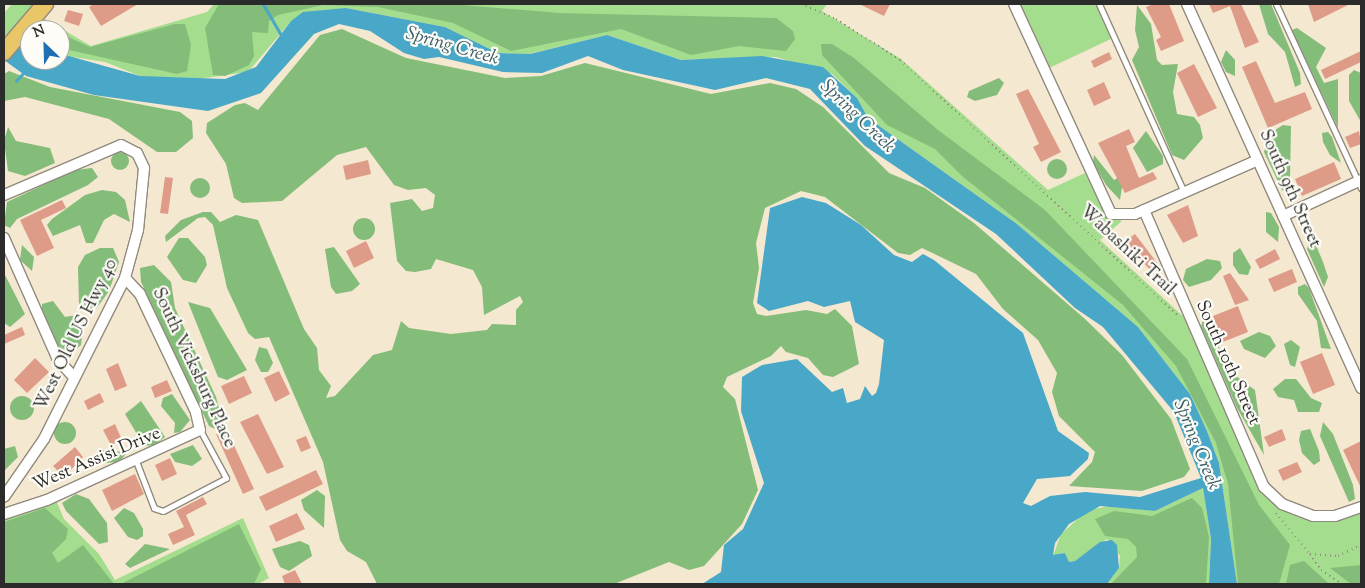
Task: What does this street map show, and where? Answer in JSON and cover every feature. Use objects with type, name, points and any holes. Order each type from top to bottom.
[{"type":"main road","points":[[4,52],[44,6]]},
{"type":"street","points":[[1014,4],[1104,204],[1114,216],[1144,210],[1258,160]]},
{"type":"street","name":"South 9th Street","points":[[1187,4],[1361,388]]},
{"type":"street","name":"West Old US Hwy 40","points":[[4,195],[121,145],[137,153],[144,174],[138,230],[125,278],[44,439],[4,497]]},
{"type":"street","points":[[1283,216],[1360,184]]},
{"type":"street","name":"South 10th Street","points":[[1144,210],[1264,487],[1282,504],[1300,513],[1335,516],[1361,507]]},
{"type":"street","points":[[4,238],[58,360],[74,377]]},
{"type":"street","name":"South Vicksburg Place","points":[[125,278],[140,294],[196,412],[200,430]]},
{"type":"street","name":"West Assisi Drive","points":[[4,514],[136,461],[200,430]]},
{"type":"lane","points":[[1099,4],[1184,192]]},
{"type":"lane","points":[[1276,4],[1360,184]]},
{"type":"lane","name":"South Vicksburg Place","points":[[136,461],[158,513],[226,478],[208,437],[200,430]]},
{"type":"path","name":"Wabashiki Trail","points":[[801,4],[869,38],[907,66],[1186,323]]},
{"type":"path","points":[[1272,507],[1321,570],[1342,584]]},
{"type":"path","points":[[1310,554],[1338,556],[1361,545]]},
{"type":"green space","points":[[12,4],[34,4],[4,38],[4,13]]},
{"type":"green space","points":[[214,4],[827,4],[822,11],[901,59],[1048,190],[1085,173],[1105,213],[1122,221],[1100,240],[1186,319],[1265,495],[1283,509],[1306,518],[1339,520],[1361,511],[1361,584],[1237,584],[1219,463],[1207,431],[1190,394],[1138,327],[1017,224],[868,118],[857,98],[832,74],[776,57],[681,60],[607,35],[529,54],[498,53],[445,27],[346,8],[291,21],[248,72],[184,81],[140,76],[105,62],[70,57],[70,34],[91,46],[207,12]]},
{"type":"green space","points":[[219,4],[449,4],[559,13],[776,18],[793,31],[795,39],[786,51],[739,46],[691,55],[621,29],[511,51],[453,23],[378,7],[323,5],[278,15],[269,21],[268,33],[252,32],[254,56],[249,65],[225,76],[213,75],[205,28]]},
{"type":"green space","points":[[1019,4],[1096,4],[1113,38],[1047,69]]},
{"type":"green space","points":[[1259,4],[1271,4],[1300,73],[1301,84],[1295,87],[1285,52],[1268,34]]},
{"type":"green space","points":[[1137,5],[1151,24],[1157,60],[1162,65],[1178,64],[1173,92],[1177,114],[1194,117],[1200,125],[1203,138],[1184,160],[1172,155],[1132,60],[1139,47],[1135,30]]},
{"type":"green space","points":[[175,24],[185,24],[191,45],[187,71],[177,74],[70,50],[70,38],[90,47]]},
{"type":"green space","points":[[1297,28],[1326,48],[1316,67],[1324,83],[1338,79],[1338,128],[1292,30]]},
{"type":"green space","points":[[342,29],[406,58],[505,78],[541,76],[585,63],[711,94],[770,83],[796,89],[823,107],[889,173],[925,188],[974,223],[1085,319],[1122,355],[1171,419],[1190,469],[1184,477],[1142,491],[1069,486],[1092,462],[1095,452],[1059,416],[1052,392],[1057,373],[1038,340],[1003,309],[976,274],[922,248],[910,255],[898,253],[825,197],[801,191],[765,208],[756,243],[759,268],[753,303],[757,314],[766,316],[806,310],[827,314],[835,309],[852,326],[859,364],[833,377],[823,375],[808,358],[786,352],[781,346],[771,356],[727,377],[723,387],[735,399],[758,490],[742,524],[704,566],[689,570],[669,562],[614,584],[377,584],[366,562],[347,551],[340,540],[323,462],[269,337],[255,339],[248,333],[227,288],[213,225],[205,217],[198,218],[166,242],[165,236],[181,220],[203,212],[211,212],[220,222],[236,215],[258,220],[304,329],[317,348],[319,370],[331,386],[326,398],[335,396],[373,355],[392,350],[401,321],[409,328],[451,334],[487,330],[492,324],[516,325],[516,310],[523,302],[520,296],[484,315],[482,287],[473,270],[436,259],[431,269],[415,272],[406,271],[397,261],[390,203],[412,199],[422,211],[433,208],[435,195],[426,188],[408,190],[394,185],[366,147],[337,155],[282,201],[242,203],[234,198],[226,164],[206,133],[207,123],[235,105],[245,103],[258,110],[320,35]]},
{"type":"green space","points":[[821,44],[832,44],[854,58],[938,130],[1045,210],[1187,359],[1259,505],[1290,545],[1279,584],[1238,584],[1228,484],[1216,443],[1176,366],[1123,305],[962,176],[935,149],[887,125],[822,55]]},
{"type":"green space","points":[[1226,50],[1235,60],[1235,76],[1226,72],[1221,62]]},
{"type":"green space","points":[[1354,70],[1361,73],[1361,122],[1349,101],[1349,75]]},
{"type":"green space","points":[[9,71],[50,87],[180,112],[192,121],[193,138],[176,152],[157,152],[109,119],[25,97],[4,101],[4,74]]},
{"type":"green space","points":[[999,78],[1004,83],[997,95],[975,101],[967,97],[969,91]]},
{"type":"green space","points":[[1283,125],[1291,126],[1290,179],[1297,195],[1293,196],[1282,190],[1264,152],[1269,134]]},
{"type":"green space","points":[[8,127],[16,141],[50,148],[55,163],[25,176],[8,171],[4,141]]},
{"type":"green space","points":[[1146,131],[1163,156],[1163,164],[1147,172],[1133,148]]},
{"type":"green space","points":[[1328,132],[1332,137],[1341,163],[1330,155],[1323,142],[1322,133]]},
{"type":"green space","points":[[116,152],[124,152],[129,157],[127,168],[116,170],[111,165],[111,157]]},
{"type":"green space","points":[[1094,155],[1114,180],[1124,174],[1120,200],[1106,185],[1093,162]]},
{"type":"green space","points":[[1057,159],[1064,162],[1067,169],[1064,176],[1057,179],[1050,176],[1047,169],[1050,162]]},
{"type":"green space","points":[[92,168],[98,177],[88,185],[17,219],[10,228],[4,225],[7,202],[75,170]]},
{"type":"green space","points":[[196,178],[204,178],[210,184],[210,192],[204,198],[196,198],[190,192],[190,184]]},
{"type":"green space","points":[[102,190],[116,192],[125,200],[130,222],[114,214],[104,220],[93,243],[86,243],[80,225],[53,236],[47,225],[52,219],[85,195]]},
{"type":"green space","points":[[1266,212],[1271,213],[1279,227],[1278,242],[1266,232]]},
{"type":"green space","points":[[364,218],[372,221],[375,229],[372,237],[364,240],[356,237],[353,229],[356,221]]},
{"type":"green space","points":[[179,238],[188,238],[205,257],[207,265],[196,283],[183,280],[167,257]]},
{"type":"green space","points":[[1309,242],[1315,243],[1328,277],[1324,287],[1307,249]]},
{"type":"green space","points":[[22,245],[34,257],[32,271],[20,260]]},
{"type":"green space","points":[[334,247],[360,284],[352,291],[336,294],[331,287],[325,249]]},
{"type":"green space","points":[[100,248],[113,248],[119,262],[109,291],[96,309],[89,310],[79,305],[78,267],[85,255]]},
{"type":"green space","points":[[1240,248],[1251,267],[1248,275],[1239,274],[1233,265],[1233,253]]},
{"type":"green space","points":[[1207,259],[1220,261],[1222,268],[1211,280],[1189,287],[1183,280],[1186,269]]},
{"type":"green space","points":[[154,265],[171,282],[175,308],[216,397],[224,425],[217,430],[209,426],[141,282],[140,268]]},
{"type":"green space","points":[[4,273],[25,314],[10,327],[4,323]]},
{"type":"green space","points":[[1305,284],[1309,288],[1331,349],[1321,348],[1317,321],[1298,294],[1298,287]]},
{"type":"green space","points":[[53,301],[65,317],[77,315],[84,319],[81,345],[65,359],[42,312],[42,304]]},
{"type":"green space","points":[[188,302],[210,308],[247,370],[227,380],[218,377]]},
{"type":"green space","points":[[1204,318],[1232,373],[1255,390],[1264,455],[1237,408],[1201,326]]},
{"type":"green space","points":[[1259,332],[1270,336],[1276,346],[1265,358],[1244,349],[1240,341]]},
{"type":"green space","points":[[1291,340],[1300,347],[1295,367],[1290,365],[1284,344]]},
{"type":"green space","points":[[259,347],[267,349],[273,363],[268,372],[261,372],[255,360]]},
{"type":"green space","points":[[1285,379],[1296,379],[1311,398],[1322,403],[1319,412],[1298,412],[1294,400],[1278,397],[1273,389]]},
{"type":"green space","points":[[172,394],[190,420],[180,432],[174,433],[175,423],[161,406],[163,398]]},
{"type":"green space","points":[[22,396],[27,397],[33,403],[33,413],[27,419],[22,420],[17,419],[11,413],[10,408],[11,403],[17,397]]},
{"type":"green space","points":[[141,401],[165,437],[155,445],[144,446],[125,414]]},
{"type":"green space","points":[[65,422],[73,425],[76,433],[73,441],[65,444],[57,441],[54,433],[57,425]]},
{"type":"green space","points":[[1323,422],[1333,434],[1353,485],[1355,499],[1349,502],[1320,436]]},
{"type":"green space","points":[[1310,429],[1319,451],[1320,461],[1314,465],[1302,453],[1299,440],[1301,431]]},
{"type":"green space","points":[[193,445],[202,459],[192,466],[175,462],[170,454]]},
{"type":"green space","points":[[15,446],[18,457],[4,471],[4,449]]},
{"type":"green space","points":[[101,450],[123,452],[126,454],[119,462],[103,463],[99,457]]},
{"type":"green space","points":[[1203,488],[1211,539],[1209,584],[1107,584],[1119,568],[1120,556],[1107,539],[1075,561],[1069,562],[1065,553],[1053,556],[1061,534],[1088,510],[1110,506],[1155,511]]},
{"type":"green space","points":[[317,490],[325,496],[324,528],[304,510],[301,500]]},
{"type":"green space","points":[[76,494],[89,499],[107,523],[108,542],[99,544],[66,511],[62,503]]},
{"type":"green space","points":[[1192,498],[1202,508],[1209,537],[1206,584],[1111,584],[1137,557],[1136,547],[1128,539],[1105,536],[1095,519],[1114,511],[1152,516]]},
{"type":"green space","points":[[56,500],[64,519],[99,554],[115,580],[243,518],[269,578],[258,584],[4,584],[4,518]]},
{"type":"green space","points":[[45,508],[68,529],[66,539],[52,553],[58,563],[83,545],[114,584],[4,584],[4,522]]},
{"type":"green space","points":[[124,508],[134,513],[143,529],[143,536],[137,540],[128,537],[114,518]]},
{"type":"green space","points":[[239,524],[261,569],[254,584],[121,584]]},
{"type":"green space","points":[[300,541],[309,545],[312,556],[289,571],[280,567],[272,549]]},
{"type":"green space","points":[[145,544],[170,549],[130,568],[125,564]]},
{"type":"green space","points":[[1304,561],[1330,584],[1286,584],[1290,565]]},
{"type":"green space","points":[[1361,565],[1361,584],[1351,584],[1330,568]]},
{"type":"water","name":"Spring Creek","points":[[346,8],[445,27],[498,53],[530,54],[607,35],[681,60],[762,56],[823,67],[857,98],[868,118],[1017,224],[1138,327],[1190,394],[1207,431],[1219,463],[1237,584],[1209,584],[1211,539],[1203,488],[1155,511],[1100,506],[1069,524],[1055,543],[1053,555],[1065,553],[1069,562],[1075,561],[1100,542],[1112,540],[1117,545],[1119,568],[1107,584],[702,584],[721,572],[724,545],[743,529],[764,483],[741,411],[742,377],[762,365],[797,359],[832,392],[843,388],[847,403],[860,399],[865,386],[872,396],[876,393],[879,384],[884,340],[855,322],[850,301],[824,307],[808,301],[769,311],[757,303],[770,208],[802,197],[826,203],[861,225],[894,255],[912,262],[923,254],[934,260],[1023,333],[1058,431],[1089,453],[1088,459],[1070,476],[1037,479],[1023,503],[1031,506],[1050,496],[1085,492],[1140,497],[1201,478],[1174,412],[1103,327],[1075,308],[996,234],[865,146],[810,89],[766,78],[715,90],[623,70],[588,56],[542,73],[503,72],[439,57],[424,59],[404,53],[370,31],[339,24],[314,34],[261,93],[208,111],[94,95],[26,76],[4,60],[4,40],[20,47],[20,70],[70,70],[70,56],[140,76],[225,79],[256,67],[291,21],[303,12]]},
{"type":"building","points":[[94,4],[138,4],[101,26],[89,7]]},
{"type":"building","points":[[859,4],[890,4],[884,16]]},
{"type":"building","points":[[1154,4],[1169,4],[1184,41],[1161,51],[1156,40],[1161,37],[1146,7]]},
{"type":"building","points":[[1209,4],[1241,4],[1259,42],[1245,48],[1230,6],[1213,13]]},
{"type":"building","points":[[1308,4],[1350,4],[1314,22]]},
{"type":"building","points":[[68,10],[83,14],[79,26],[70,23],[70,20],[64,20]]},
{"type":"building","points":[[1361,51],[1361,62],[1325,79],[1321,70]]},
{"type":"building","points":[[1109,52],[1112,59],[1094,68],[1091,61]]},
{"type":"building","points":[[1256,61],[1275,103],[1305,92],[1312,109],[1268,128],[1242,67]]},
{"type":"building","points":[[1194,64],[1217,108],[1198,117],[1177,73]]},
{"type":"building","points":[[1104,82],[1111,98],[1094,106],[1087,90]]},
{"type":"building","points":[[1028,89],[1061,152],[1041,162],[1033,147],[1039,144],[1016,94]]},
{"type":"building","points":[[1129,129],[1135,142],[1126,146],[1139,178],[1153,172],[1157,179],[1125,193],[1098,143]]},
{"type":"building","points":[[1359,131],[1361,144],[1350,148],[1345,137]]},
{"type":"building","points":[[368,160],[371,174],[346,180],[343,166]]},
{"type":"building","points":[[1334,162],[1341,179],[1302,196],[1295,179]]},
{"type":"building","points":[[165,177],[173,178],[168,214],[160,213]]},
{"type":"building","points":[[62,200],[66,208],[41,220],[54,248],[37,256],[20,220]]},
{"type":"building","points":[[1188,205],[1198,236],[1183,243],[1167,215]]},
{"type":"building","points":[[1135,234],[1161,268],[1153,273],[1124,242]]},
{"type":"building","points":[[366,241],[374,258],[354,268],[346,251]]},
{"type":"building","points":[[1275,249],[1280,259],[1260,269],[1255,260]]},
{"type":"building","points":[[1292,269],[1297,282],[1274,292],[1268,279]]},
{"type":"building","points":[[1230,273],[1249,300],[1235,305],[1223,276]]},
{"type":"building","points":[[1238,306],[1248,332],[1223,342],[1213,316]]},
{"type":"building","points":[[22,327],[25,335],[4,344],[4,335]]},
{"type":"building","points":[[1322,353],[1335,385],[1313,394],[1300,362]]},
{"type":"building","points":[[35,358],[49,372],[27,393],[14,380]]},
{"type":"building","points":[[118,363],[127,386],[115,391],[106,369]]},
{"type":"building","points":[[279,371],[290,394],[275,402],[264,378]]},
{"type":"building","points":[[244,376],[252,393],[229,404],[221,386]]},
{"type":"building","points":[[167,380],[172,391],[155,398],[151,387]]},
{"type":"building","points":[[100,393],[104,402],[88,410],[84,401]]},
{"type":"building","points":[[258,414],[284,467],[267,474],[240,422]]},
{"type":"building","points":[[115,424],[122,440],[111,445],[103,430]]},
{"type":"building","points":[[1282,429],[1286,440],[1269,447],[1264,437]]},
{"type":"building","points":[[227,430],[254,489],[243,494],[216,434]]},
{"type":"building","points":[[306,436],[311,448],[301,452],[296,440]]},
{"type":"building","points":[[1361,441],[1361,488],[1343,450]]},
{"type":"building","points":[[75,447],[83,457],[64,477],[53,466]]},
{"type":"building","points":[[170,458],[177,474],[162,481],[155,465]]},
{"type":"building","points":[[1297,462],[1302,472],[1283,481],[1278,470]]},
{"type":"building","points":[[316,470],[323,484],[266,511],[259,497]]},
{"type":"building","points":[[135,474],[144,494],[112,511],[102,490]]},
{"type":"building","points":[[203,497],[207,504],[186,515],[195,535],[173,545],[168,534],[184,527],[176,511]]},
{"type":"building","points":[[297,513],[305,529],[276,542],[269,526]]},
{"type":"building","points":[[295,570],[302,584],[285,584],[282,576]]},
{"type":"waterway","points":[[263,4],[283,38]]},
{"type":"waterway","points":[[16,81],[24,72]]}]
